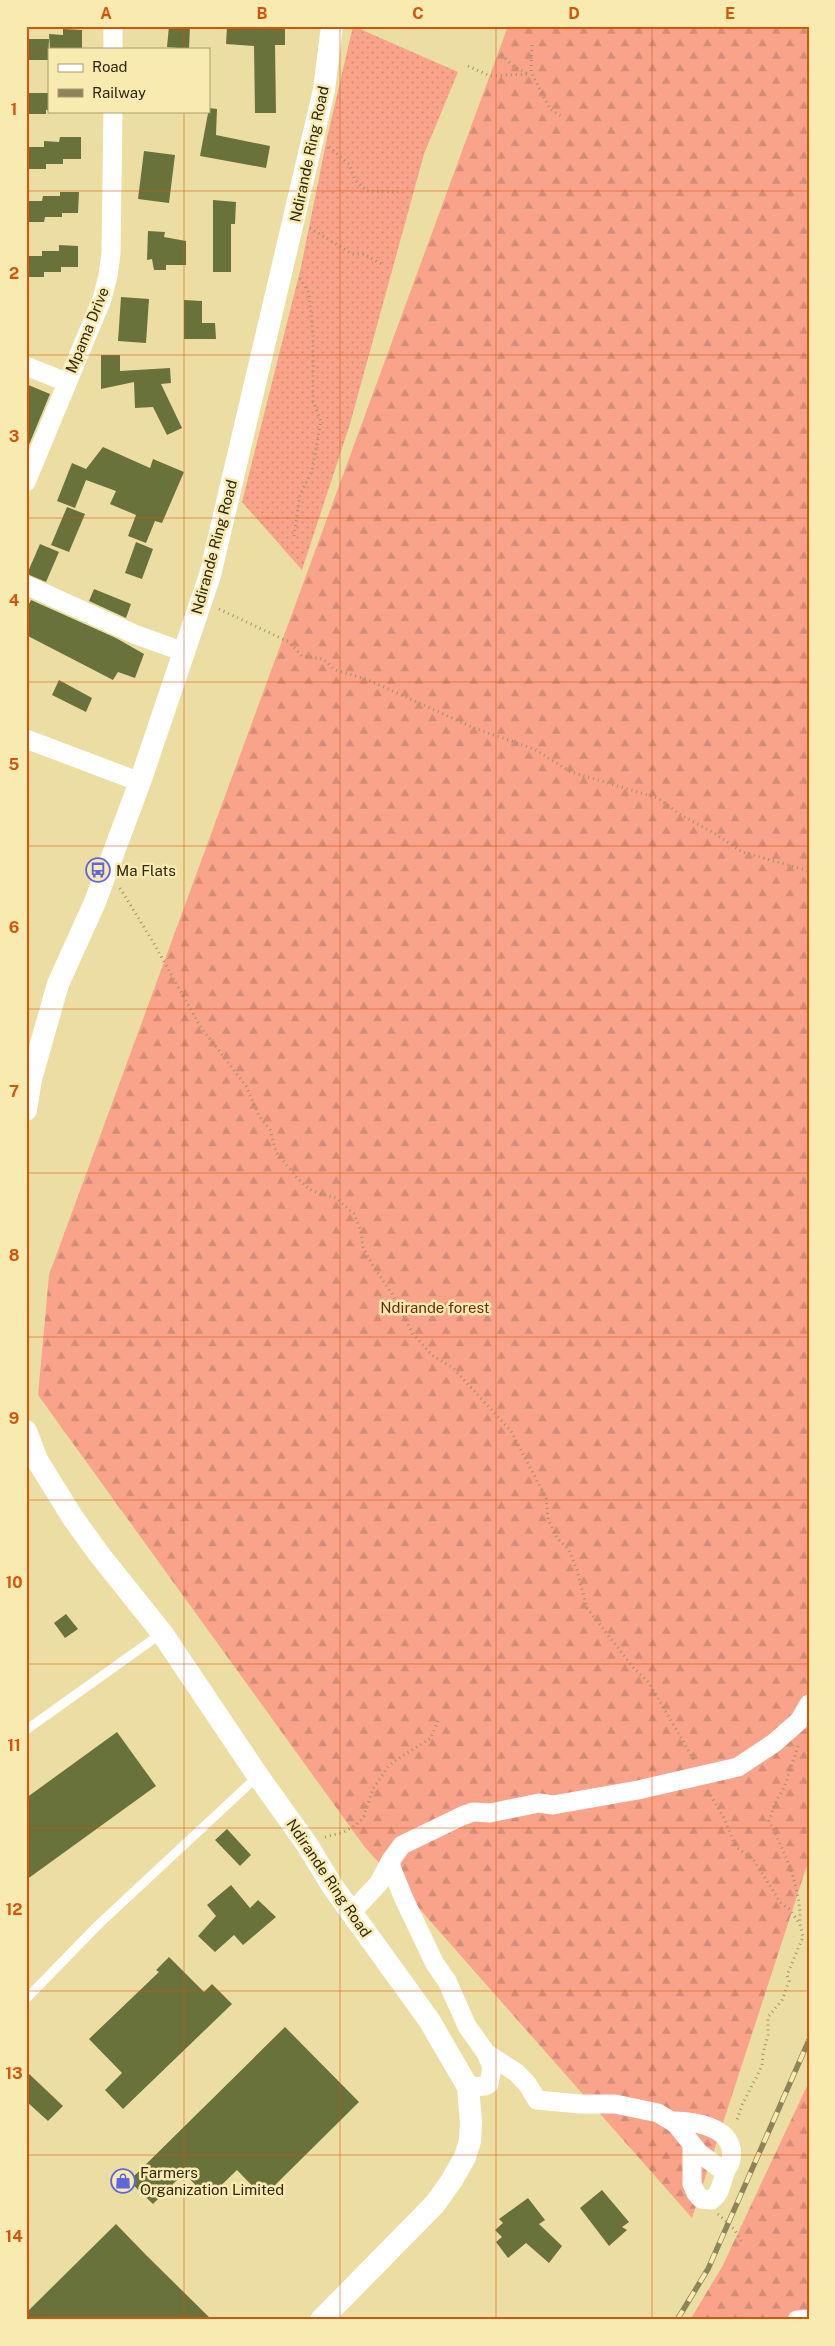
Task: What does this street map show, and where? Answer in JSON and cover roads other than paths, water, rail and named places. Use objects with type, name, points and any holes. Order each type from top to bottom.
[{"type":"street","points":[[113,26],[113,48]]},
{"type":"street","name":"Ndirande Ring Road","points":[[26,1110],[30,1079],[58,984],[109,865],[140,782],[210,575],[324,90],[332,26]]},
{"type":"street","name":"Mpama Drive","points":[[26,482],[102,299],[108,276],[113,112]]},
{"type":"street","points":[[26,366],[66,382]]},
{"type":"street","points":[[26,585],[134,634],[184,652]]},
{"type":"street","points":[[26,739],[140,782]]},
{"type":"street","name":"Ndirande Ring Road","points":[[26,1431],[37,1460],[73,1518],[162,1633],[258,1776],[306,1843],[351,1913],[429,2020],[468,2087],[471,2122],[470,2141],[465,2157],[452,2180],[436,2204],[320,2320]]},
{"type":"street","points":[[351,1913],[379,1883],[391,1860],[402,1845],[473,1812],[490,1813],[539,1803],[554,1805],[638,1790],[703,1776],[746,1763],[799,1722],[809,1704]]},
{"type":"street","points":[[391,1860],[391,1867],[404,1899],[435,1964],[447,1981],[467,2026],[486,2053],[492,2067],[489,2084],[468,2087]]},
{"type":"street","points":[[486,2053],[517,2073],[528,2084],[537,2100],[631,2106],[658,2113],[672,2121],[692,2147],[694,2190],[701,2199],[711,2200],[716,2197],[720,2189],[725,2172],[731,2161],[732,2150],[725,2136],[711,2127],[692,2121],[672,2121]]},
{"type":"street","points":[[692,2147],[725,2172]]},
{"type":"street","points":[[797,2320],[809,2319]]},
{"type":"lane","points":[[26,1730],[162,1633]]},
{"type":"lane","points":[[26,1999],[98,1925],[258,1776]]},
{"type":"railway","points":[[677,2320],[708,2269],[809,2040]]},
{"type":"place","name":"Ma Flats","points":[[98,870]]},
{"type":"place","name":"Farmers Organization Limited","points":[[123,2181]]},
{"type":"park label","name":"Ndirande forest","points":[[435,1307]]}]
